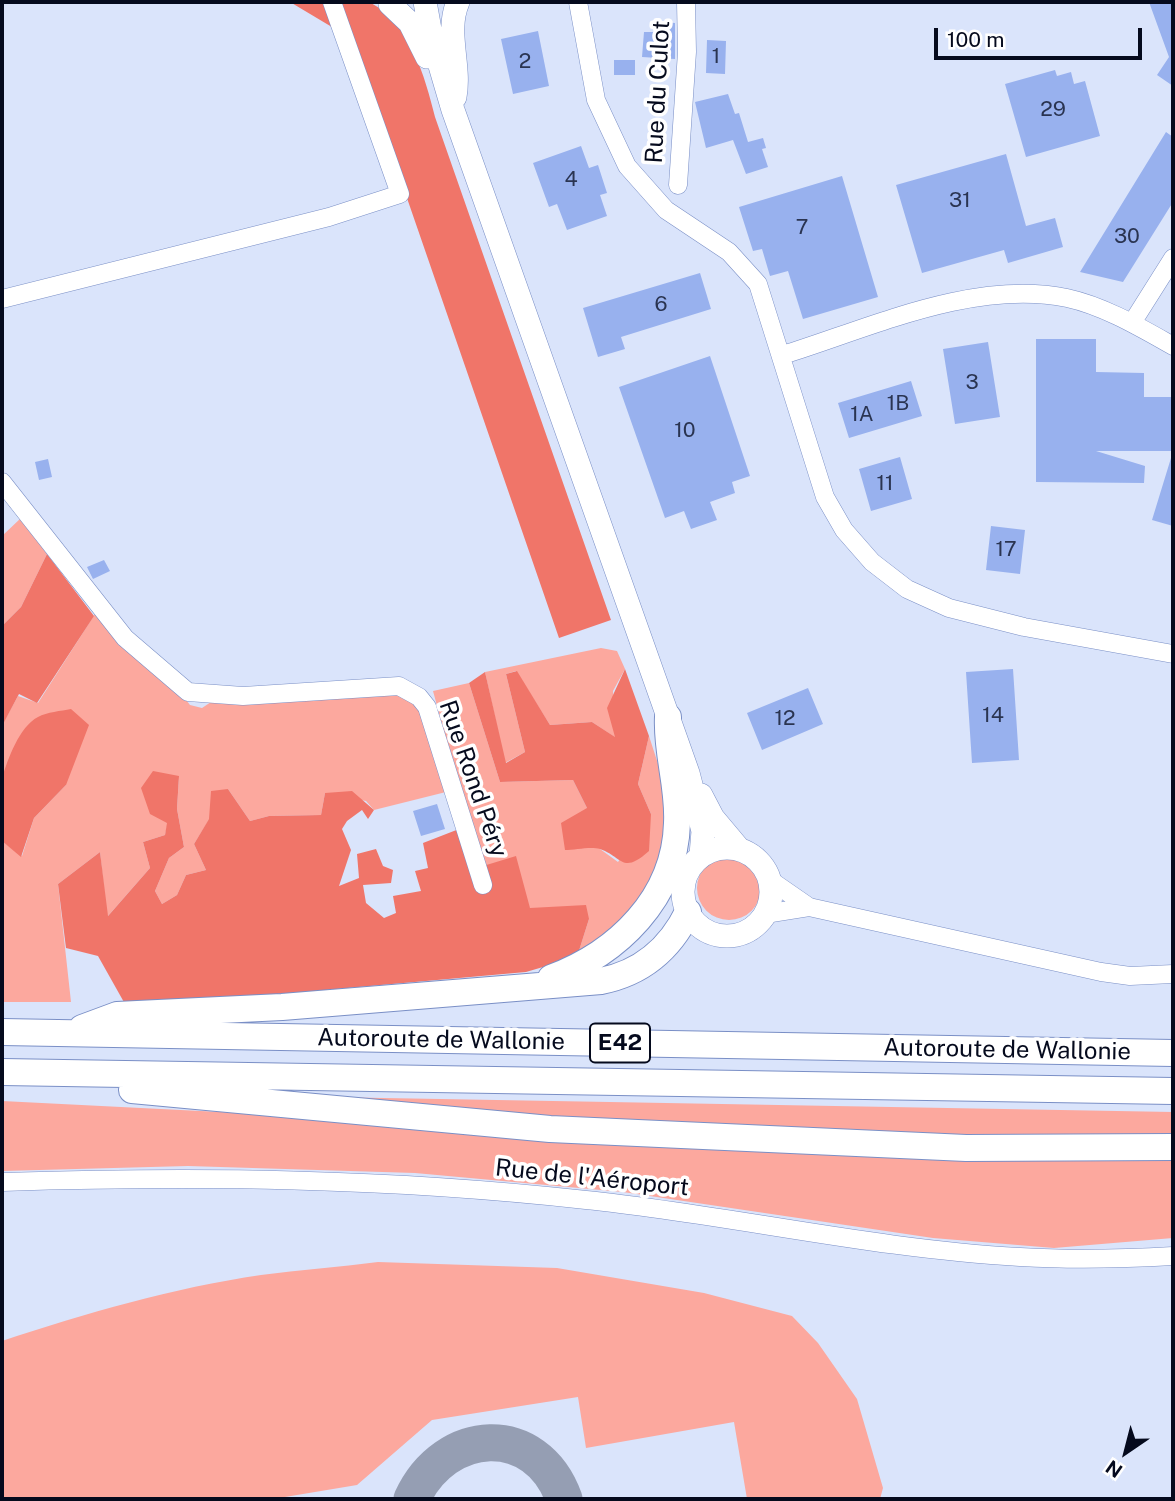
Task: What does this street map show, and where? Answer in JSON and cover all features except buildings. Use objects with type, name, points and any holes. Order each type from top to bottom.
[{"type":"highway","points":[[508,988],[547,979],[595,958],[647,910],[664,882],[674,851],[677,824],[674,770],[666,744],[668,717]]},
{"type":"highway","points":[[68,1034],[117,1015],[282,1007],[601,981],[624,976],[645,964],[663,949],[688,912]]},
{"type":"highway","name":"Autoroute de Wallonie","points":[[2,1032],[1173,1053]]},
{"type":"highway","name":"Autoroute de Wallonie","points":[[2,1072],[1173,1091]]},
{"type":"highway","points":[[96,1073],[128,1089],[550,1129],[928,1147],[1173,1147]]},
{"type":"main road","points":[[388,3],[413,2]]},
{"type":"main road","points":[[425,2],[431,35],[453,110],[518,287],[537,351],[566,421],[688,773],[703,831],[701,855]]},
{"type":"main road","points":[[453,110],[458,79],[452,20],[458,2]]},
{"type":"main road","points":[[388,3],[410,23],[453,110]]},
{"type":"main road","points":[[688,773],[713,818],[739,849],[761,863],[770,880],[771,898],[765,914],[745,932],[723,936],[702,929],[688,912],[683,897],[684,881],[690,867],[701,855],[719,848],[739,849]]},
{"type":"street","points":[[2,299],[329,217],[400,194],[332,2]]},
{"type":"street","points":[[578,2],[596,100],[626,166],[666,210],[729,252],[758,284],[783,355],[825,497],[844,530],[872,562],[907,589],[949,608],[1013,624],[1173,654]]},
{"type":"street","name":"Rue du Culot","points":[[678,185],[687,52],[686,2]]},
{"type":"street","points":[[1132,323],[1173,258]]},
{"type":"street","points":[[783,355],[957,300],[1009,293],[1068,298],[1132,323],[1173,346]]},
{"type":"street","name":"Rue Rond Péry","points":[[2,482],[125,639],[188,692],[243,696],[399,686],[411,692],[427,707],[483,885]]},
{"type":"street","points":[[770,880],[809,907]]},
{"type":"street","points":[[765,914],[809,907],[1101,972],[1130,976],[1173,974]]},
{"type":"street","name":"Rue de l'Aéroport","points":[[2,1182],[262,1177],[348,1180],[587,1200],[1006,1256],[1116,1259],[1173,1256]]},
{"type":"shaded area","points":[[290,2],[371,3],[385,12],[396,24],[414,52],[611,620],[559,638],[352,39]]},
{"type":"shaded area","points":[[21,518],[47,554],[21,607],[2,626],[2,536]]},
{"type":"shaded area","points":[[47,554],[94,616],[37,703],[19,694],[2,726],[2,626],[21,607]]},
{"type":"shaded area","points":[[95,614],[176,687],[190,705],[202,708],[214,700],[398,692],[421,709],[446,792],[374,810],[366,801],[325,793],[321,815],[269,816],[250,821],[228,789],[194,844],[206,870],[186,875],[177,895],[162,904],[155,891],[169,858],[184,847],[177,809],[179,776],[165,835],[143,842],[150,868],[107,917],[100,852],[58,884],[71,1002],[2,1002],[2,841],[22,856],[34,818],[66,785],[21,735],[2,778],[2,725],[18,696],[38,703]]},
{"type":"shaded area","points":[[601,648],[617,651],[625,669],[613,691],[616,738],[592,722],[550,725],[516,671],[506,674],[525,752],[505,763],[485,672]]},
{"type":"shaded area","points":[[625,669],[649,736],[638,784],[651,814],[649,851],[628,863],[596,848],[565,850],[561,823],[587,808],[573,780],[500,782],[469,683],[485,672],[506,763],[525,752],[506,674],[517,671],[550,725],[592,722],[615,737],[607,708]]},
{"type":"shaded area","points":[[469,683],[500,782],[573,780],[587,808],[600,849],[618,862],[651,814],[638,784],[649,736],[670,801],[671,841],[635,915],[577,957],[589,919],[530,908],[481,867],[433,691]]},
{"type":"shaded area","points":[[71,709],[89,725],[66,785],[34,818],[21,857],[2,841],[4,770],[15,744],[31,722],[46,714]]},
{"type":"shaded area","points":[[153,771],[179,776],[177,809],[184,847],[169,858],[155,891],[162,904],[177,895],[186,875],[206,870],[194,844],[209,819],[211,791],[228,789],[250,821],[269,816],[321,815],[325,793],[352,791],[374,810],[368,819],[362,810],[347,821],[342,829],[351,850],[339,886],[359,878],[357,854],[376,849],[383,866],[393,870],[391,883],[363,885],[366,903],[384,918],[396,913],[393,896],[421,891],[415,871],[428,868],[423,843],[459,829],[470,870],[516,856],[530,908],[586,905],[589,919],[577,957],[526,972],[292,993],[125,1004],[98,956],[66,948],[58,884],[100,852],[108,916],[150,868],[143,842],[165,835],[167,823],[150,814],[141,788]]},
{"type":"shaded area","points":[[723,856],[735,856],[752,865],[759,876],[759,900],[752,911],[735,920],[723,920],[711,915],[702,906],[697,894],[697,882],[702,870],[711,861]]},
{"type":"shaded area","points":[[271,1096],[1173,1112],[1173,1141],[819,1137]]},
{"type":"shaded area","points":[[2,1101],[1173,1160],[1173,1238],[1054,1248],[933,1238],[623,1192],[415,1173],[188,1166],[2,1171]]},
{"type":"shaded area","points":[[378,1262],[557,1268],[704,1293],[792,1316],[818,1343],[857,1399],[883,1488],[880,1499],[747,1499],[734,1422],[586,1448],[578,1397],[432,1420],[357,1485],[273,1499],[2,1499],[2,1341],[98,1311],[195,1287],[261,1275]]},
{"type":"taxiway","points":[[412,1499],[427,1475],[446,1458],[467,1447],[490,1443],[512,1446],[533,1456],[551,1474],[564,1499]]}]
